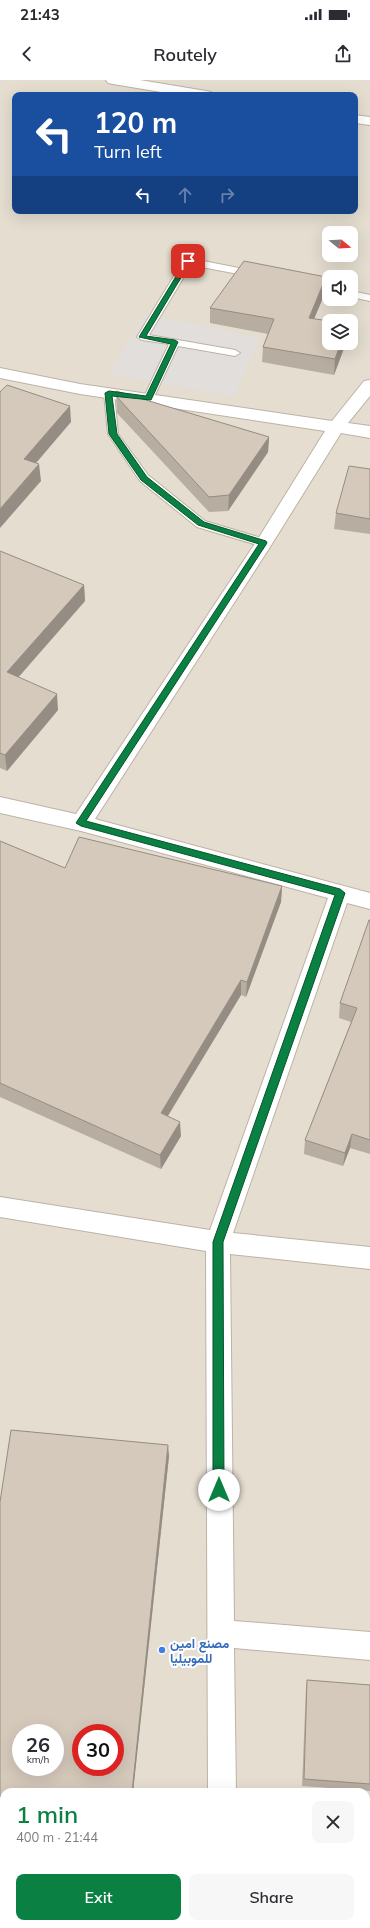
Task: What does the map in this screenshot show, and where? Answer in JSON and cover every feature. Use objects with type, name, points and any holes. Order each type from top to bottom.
[{"type":"street","points":[[113,80],[187,92]]},
{"type":"street","points":[[358,119],[370,121]]},
{"type":"street","points":[[0,373],[109,393],[370,432]]},
{"type":"street","points":[[81,823],[264,543],[337,426],[370,385]]},
{"type":"street","points":[[0,805],[81,823],[370,901]]},
{"type":"street","points":[[222,1788],[218,1242],[340,893]]},
{"type":"street","points":[[0,1207],[218,1242],[370,1258]]},
{"type":"street","points":[[221,1633],[370,1646]]},
{"type":"lane","points":[[235,353],[142,337],[188,261],[266,277]]},
{"type":"lane","points":[[298,283],[322,288]]},
{"type":"lane","points":[[358,295],[370,298]]},
{"type":"lane","points":[[148,399],[175,342]]},
{"type":"lane","points":[[109,393],[113,434],[144,478],[201,524],[264,543]]},
{"type":"shaded area","points":[[0,80],[370,80],[370,1788],[0,1788]]},
{"type":"shaded area","points":[[146,314],[259,338],[234,397],[108,373]]},
{"type":"building","points":[[244,261],[322,276],[322,287],[309,318],[322,320],[322,350],[338,350],[335,359],[263,347],[274,319],[210,308]]},
{"type":"building","points":[[7,385],[70,406],[24,459],[39,464],[0,509],[0,392]]},
{"type":"building","points":[[116,391],[269,437],[229,495],[209,497],[117,397]]},
{"type":"building","points":[[349,466],[370,469],[370,519],[336,513]]},
{"type":"building","points":[[0,551],[84,585],[7,672],[57,694],[5,755],[0,753]]},
{"type":"building","points":[[79,837],[282,886],[247,982],[241,980],[161,1113],[180,1122],[160,1155],[0,1083],[0,841],[65,868]]},
{"type":"building","points":[[369,920],[370,1140],[352,1134],[345,1153],[305,1140],[357,1008],[340,1003]]},
{"type":"building","points":[[11,1430],[168,1445],[132,1788],[0,1788],[0,1502]]},
{"type":"building","points":[[307,1680],[370,1685],[370,1784],[304,1779]]},
{"type":"place","name":"مصنع امين للموبيليا","points":[[162,1650]]},
{"type":"route","points":[[188,261],[142,337],[175,342],[148,399],[109,393],[113,434],[144,478],[201,524],[264,543],[81,823],[340,893],[218,1242],[219,1490]]}]
